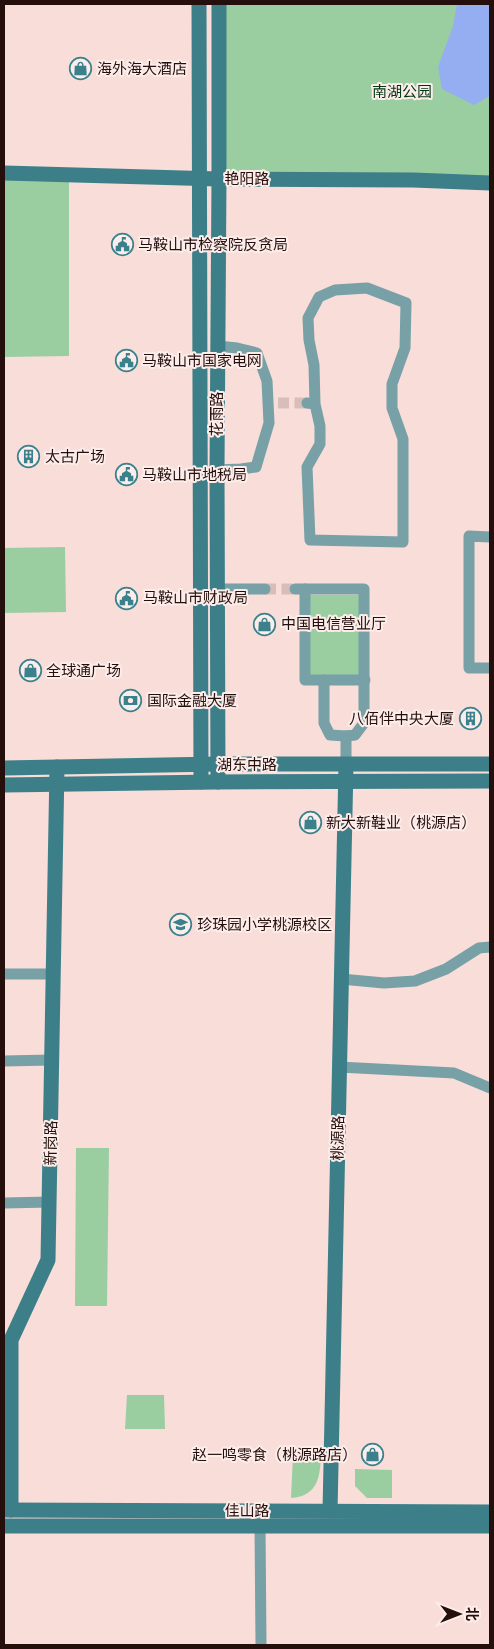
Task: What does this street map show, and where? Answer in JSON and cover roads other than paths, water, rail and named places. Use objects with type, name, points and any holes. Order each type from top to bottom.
[{"type":"street","points":[[199,4],[201,782]]},
{"type":"street","name":"花雨路","points":[[218,4],[218,782]]},
{"type":"street","name":"艳阳路","points":[[4,174],[200,179],[413,180],[490,184]]},
{"type":"street","points":[[368,288],[406,303],[405,348],[392,384],[392,408],[403,439],[403,542],[310,540],[307,467],[320,444],[320,426],[311,403],[314,365],[309,340],[308,318],[319,297],[335,290],[368,288]]},
{"type":"street","points":[[217,470],[256,467],[273,403],[257,354],[237,348],[218,346]]},
{"type":"street","points":[[490,537],[469,536],[469,668],[490,668]]},
{"type":"street","points":[[217,589],[265,589]]},
{"type":"street","points":[[324,680],[324,723],[330,735],[355,735],[364,723],[365,680],[364,589],[300,589],[305,680],[324,680],[365,680]]},
{"type":"street","points":[[346,736],[346,765]]},
{"type":"street","name":"湖东中路","points":[[4,768],[218,764],[490,764]]},
{"type":"street","name":"桃源路","points":[[330,1512],[346,765]]},
{"type":"street","name":"新岗路","points":[[8,1510],[8,1340],[48,1260],[57,767]]},
{"type":"street","name":"湖东中路","points":[[4,785],[490,781]]},
{"type":"street","points":[[341,979],[384,982],[415,981],[446,969],[479,948],[490,947]]},
{"type":"street","points":[[4,974],[54,974]]},
{"type":"street","points":[[4,1061],[52,1060]]},
{"type":"street","points":[[339,1068],[454,1073],[490,1088]]},
{"type":"street","points":[[4,1203],[50,1202]]},
{"type":"street","name":"佳山路","points":[[8,1510],[490,1512]]},
{"type":"street","name":"佳山路","points":[[4,1526],[490,1526]]},
{"type":"street","points":[[260,1526],[261,1645]]},
{"type":"water","points":[[457,4],[490,4],[490,96],[474,105],[442,89],[438,67],[453,26]]},
{"type":"tunnel","points":[[278,403],[307,403]]},
{"type":"tunnel","points":[[265,589],[295,589]]},
{"type":"place","name":"海外海大酒店","points":[[81,69]]},
{"type":"place","name":"马鞍山市检察院反贪局","points":[[122,245]]},
{"type":"place","name":"马鞍山市国家电网","points":[[126,361]]},
{"type":"place","name":"太古广场","points":[[29,457]]},
{"type":"place","name":"马鞍山市地税局","points":[[126,475]]},
{"type":"place","name":"马鞍山市财政局","points":[[127,598]]},
{"type":"place","name":"中国电信营业厅","points":[[265,624]]},
{"type":"place","name":"全球通广场","points":[[30,671]]},
{"type":"place","name":"国际金融大厦","points":[[131,701]]},
{"type":"place","name":"八佰伴中央大厦","points":[[470,719]]},
{"type":"place","name":"新大新鞋业（桃源店）","points":[[310,823]]},
{"type":"place","name":"珍珠园小学桃源校区","points":[[181,925]]},
{"type":"place","name":"赵一鸣零食（桃源路店）","points":[[373,1455]]},
{"type":"park label","name":"南湖公园","points":[[402,92]]}]
